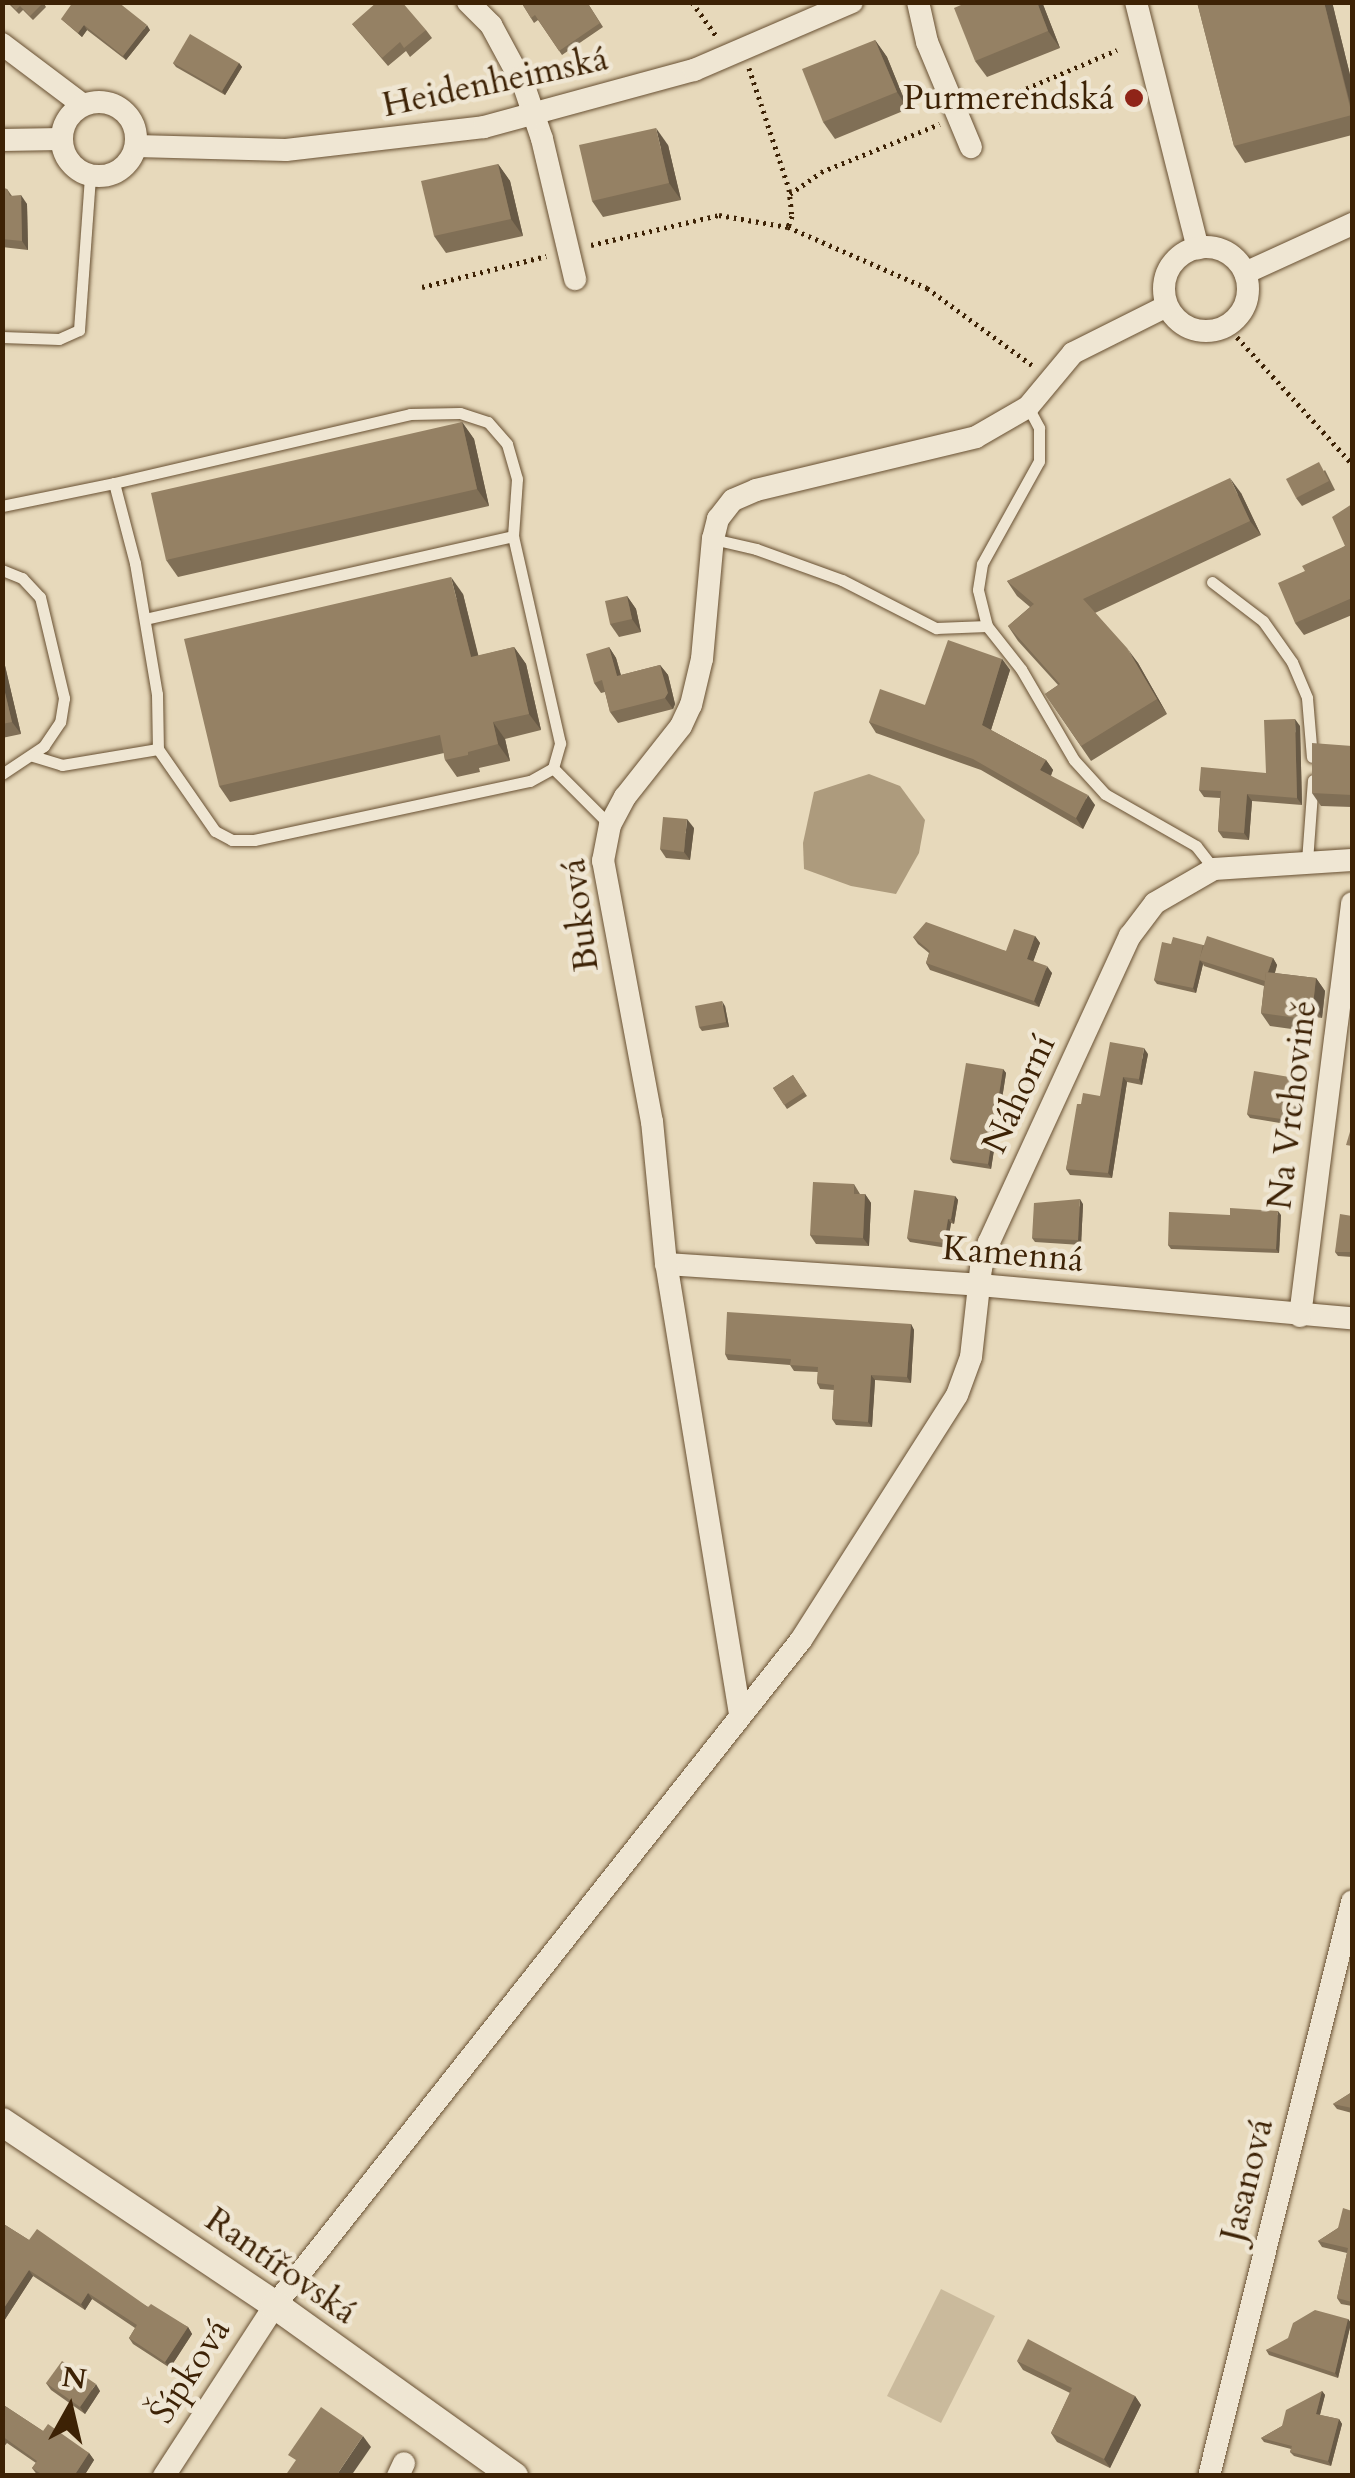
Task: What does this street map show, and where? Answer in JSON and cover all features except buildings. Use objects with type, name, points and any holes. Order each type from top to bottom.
[{"type":"street","points":[[468,2],[491,25],[514,62],[535,116],[575,280]]},
{"type":"street","name":"Heidenheimská","points":[[136,146],[314,148],[436,135],[535,116],[734,54],[852,2]]},
{"type":"street","points":[[918,2],[927,42],[971,147]]},
{"type":"street","points":[[1136,2],[1198,248]]},
{"type":"street","points":[[2,44],[83,105]]},
{"type":"street","points":[[106,102],[117,106],[133,123],[136,146],[124,167],[102,176],[90,175],[69,162],[61,139],[67,119],[83,105],[106,102]]},
{"type":"street","points":[[2,140],[61,139]]},
{"type":"street","points":[[1245,273],[1352,224]]},
{"type":"street","points":[[1198,248],[1220,250],[1245,273],[1248,297],[1244,309],[1227,326],[1199,331],[1175,317],[1168,306],[1165,281],[1169,270],[1176,260],[1198,248]]},
{"type":"street","name":"Buková","points":[[740,1714],[666,1264],[652,1122],[603,861],[610,825],[625,797],[681,726],[691,704],[702,659],[712,539],[718,519],[733,500],[756,490],[958,443],[992,430],[1028,407],[1084,346],[1168,306]]},
{"type":"street","points":[[1214,868],[1352,860]]},
{"type":"street","name":"Náhorní","points":[[740,1714],[802,1640],[957,1394],[971,1357],[979,1284],[989,1242],[1130,936],[1155,903],[1214,868]]},
{"type":"street","name":"Na Vrchovině","points":[[1300,1316],[1352,902]]},
{"type":"street","name":"Kamenná","points":[[666,1264],[979,1284],[1352,1318]]},
{"type":"street","name":"Šípková","points":[[164,2476],[275,2306],[740,1714]]},
{"type":"street","name":"Jasanová","points":[[1210,2476],[1352,1902]]},
{"type":"street","name":"Rantířovská","points":[[2,2122],[275,2306],[514,2476]]},
{"type":"lane","points":[[2,337],[59,339],[79,330],[90,175]]},
{"type":"lane","points":[[1028,407],[1039,428],[1039,462],[982,564],[978,590],[987,626],[1021,669],[1074,760],[1105,794],[1196,846],[1214,868]]},
{"type":"lane","points":[[2,506],[410,414],[460,413],[488,422],[507,444],[517,480],[513,536],[560,743],[553,768],[530,781],[254,840],[232,840],[214,830],[158,750],[157,694],[114,483]]},
{"type":"lane","points":[[144,619],[513,536]]},
{"type":"lane","points":[[712,539],[756,548],[842,580],[936,628],[987,626]]},
{"type":"lane","points":[[2,570],[22,578],[40,596],[63,686],[60,722],[33,756],[2,774]]},
{"type":"lane","points":[[1212,582],[1263,621],[1292,662],[1307,698],[1313,784],[1307,860]]},
{"type":"lane","points":[[33,756],[62,765],[158,750]]},
{"type":"lane","points":[[553,768],[610,825]]},
{"type":"path","points":[[692,2],[734,54],[788,189],[792,216],[788,227]]},
{"type":"path","points":[[422,287],[720,215],[788,227],[927,288],[1051,380]]},
{"type":"path","points":[[1227,326],[1352,464]]},
{"type":"shaded area","points":[[869,774],[900,786],[925,820],[919,853],[896,894],[851,886],[804,869],[803,843],[814,792]]},
{"type":"shaded area","points":[[941,2289],[995,2316],[941,2423],[887,2396]]},
{"type":"place","name":"Purmerendská","points":[[1134,98]]}]
